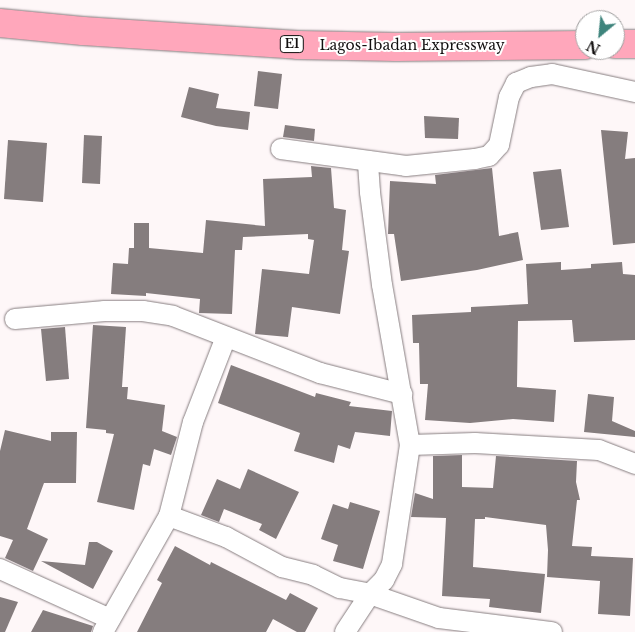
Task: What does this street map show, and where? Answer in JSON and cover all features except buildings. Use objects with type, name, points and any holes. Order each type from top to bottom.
[{"type":"highway","name":"Lagos-Ibadan Expressway","points":[[0,23],[83,31],[298,45],[396,47],[575,45]]},
{"type":"street","points":[[281,149],[406,166],[475,159],[488,156],[499,145],[509,97],[516,83],[531,77],[552,74],[635,92]]},
{"type":"street","points":[[345,632],[370,594],[384,580],[392,564],[410,445],[381,276],[368,161]]},
{"type":"street","points":[[14,319],[143,311],[173,316],[320,372],[402,394]]},
{"type":"street","points":[[0,569],[107,625],[169,516],[193,422],[226,337]]},
{"type":"street","points":[[410,445],[475,443],[599,450],[635,464]]},
{"type":"street","points":[[169,516],[226,537],[282,567],[313,575],[340,588],[370,594],[440,618],[529,631],[552,632]]}]
